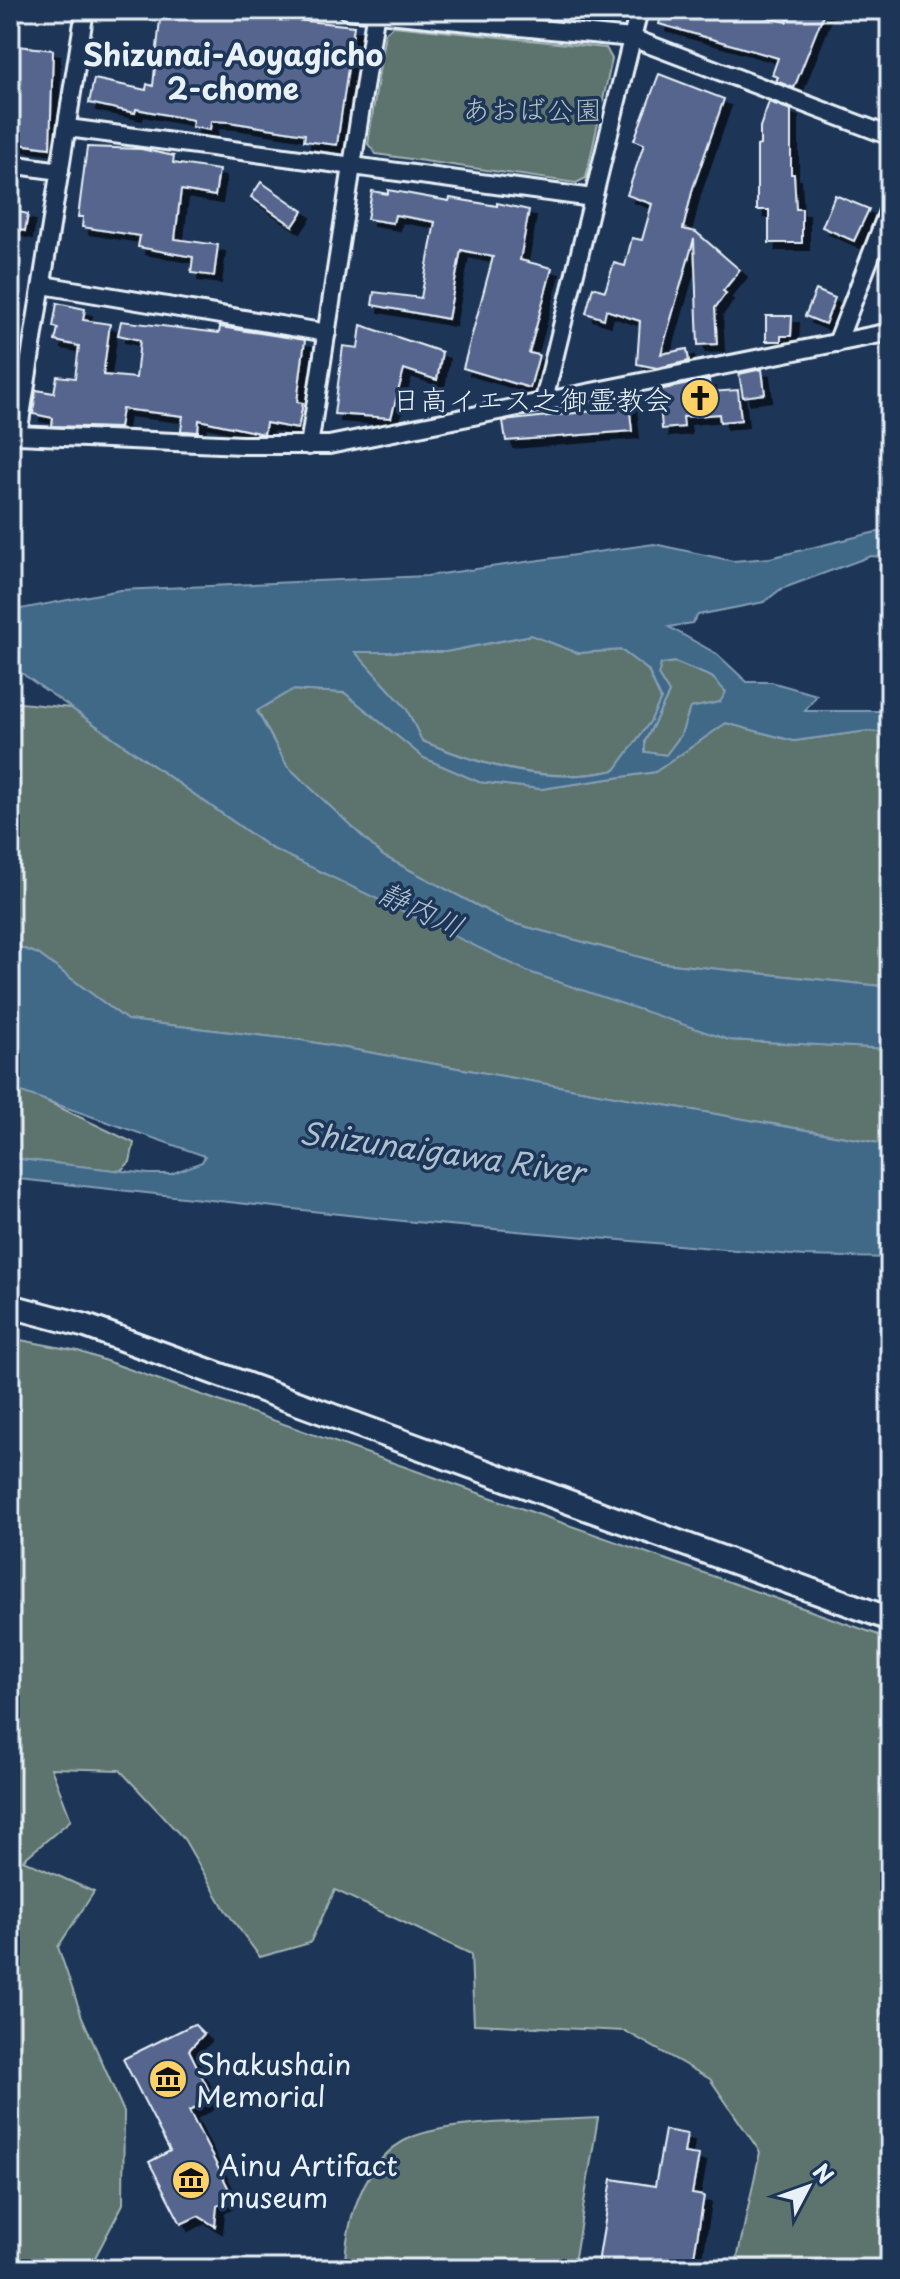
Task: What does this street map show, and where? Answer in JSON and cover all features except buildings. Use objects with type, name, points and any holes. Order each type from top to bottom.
[{"type":"street","points":[[85,10],[43,285],[14,435],[329,445],[890,332]]},
{"type":"street","points":[[347,10],[632,38],[890,136]]},
{"type":"street","points":[[544,400],[639,10]]},
{"type":"street","points":[[309,446],[375,12]]},
{"type":"street","points":[[68,128],[593,198]]},
{"type":"street","points":[[10,164],[60,171]]},
{"type":"street","points":[[837,343],[890,206]]},
{"type":"street","points":[[43,285],[327,333]]},
{"type":"street","points":[[10,1306],[86,1326],[890,1619]]},
{"type":"green space","name":"あおば公園","points":[[393,26],[606,48],[612,59],[586,178],[576,183],[376,154],[368,144],[385,33]]},
{"type":"green space","points":[[531,635],[578,653],[621,650],[648,670],[661,699],[650,722],[615,770],[590,774],[541,774],[493,765],[422,741],[406,708],[354,651],[445,652]]},
{"type":"green space","points":[[675,662],[712,677],[727,692],[721,702],[690,708],[681,735],[666,755],[645,752],[645,741],[669,693],[658,675],[661,664]]},
{"type":"green space","points":[[292,690],[345,693],[424,758],[479,782],[541,789],[655,772],[726,723],[794,741],[867,731],[890,733],[890,987],[662,963],[508,922],[383,856],[287,766],[257,710]]},
{"type":"green space","points":[[10,702],[71,708],[271,848],[729,1040],[890,1049],[890,1145],[300,1040],[127,1020],[38,954],[10,944]]},
{"type":"green space","points":[[10,1088],[38,1097],[134,1143],[130,1162],[120,1171],[10,1158]]},
{"type":"green space","points":[[10,1338],[78,1351],[890,1639],[890,2269],[735,2269],[760,2152],[710,2079],[625,2031],[474,2024],[471,1954],[335,1890],[310,1943],[260,1957],[224,1908],[184,1839],[120,1770],[51,1768],[71,1820],[23,1860],[94,1892],[58,1947],[82,2017],[124,2112],[123,2204],[89,2269],[10,2269]]},
{"type":"green space","points":[[598,2118],[573,2269],[345,2269],[349,2232],[360,2194],[380,2160],[394,2147],[427,2132],[449,2128],[501,2122]]},
{"type":"water","name":"静内川","points":[[876,532],[890,533],[890,558],[871,556],[781,589],[764,602],[698,615],[692,623],[669,627],[717,654],[747,682],[771,682],[817,695],[805,711],[890,711],[890,733],[867,731],[794,741],[726,723],[655,772],[541,789],[479,782],[424,758],[345,693],[292,690],[257,711],[287,766],[383,856],[508,922],[662,963],[890,987],[890,1049],[729,1040],[529,972],[271,848],[10,665],[10,611],[120,590],[427,576],[654,544],[733,561],[770,558]],"holes":[[[531,635],[578,653],[621,650],[648,670],[661,699],[650,722],[615,770],[566,776],[517,771],[422,741],[406,708],[355,652],[445,652]],[[675,662],[712,677],[726,692],[720,702],[690,708],[681,735],[666,755],[645,752],[645,741],[669,693],[658,675],[661,664]]]},
{"type":"water","name":"Shizunaigawa River","points":[[10,944],[38,954],[127,1020],[300,1040],[890,1145],[890,1258],[804,1256],[403,1221],[10,1178],[10,1158],[171,1174],[202,1162],[205,1156],[10,1088]]},
{"type":"place","name":"日高イエス之御霊教会","points":[[700,398]]},
{"type":"place","name":"Shakushain Memorial","points":[[168,2079]]},
{"type":"place","name":"Ainu Artifact museum","points":[[191,2180]]},
{"type":"district","name":"Shizunai-Aoyagicho 2-chome","points":[[233,70]]}]
